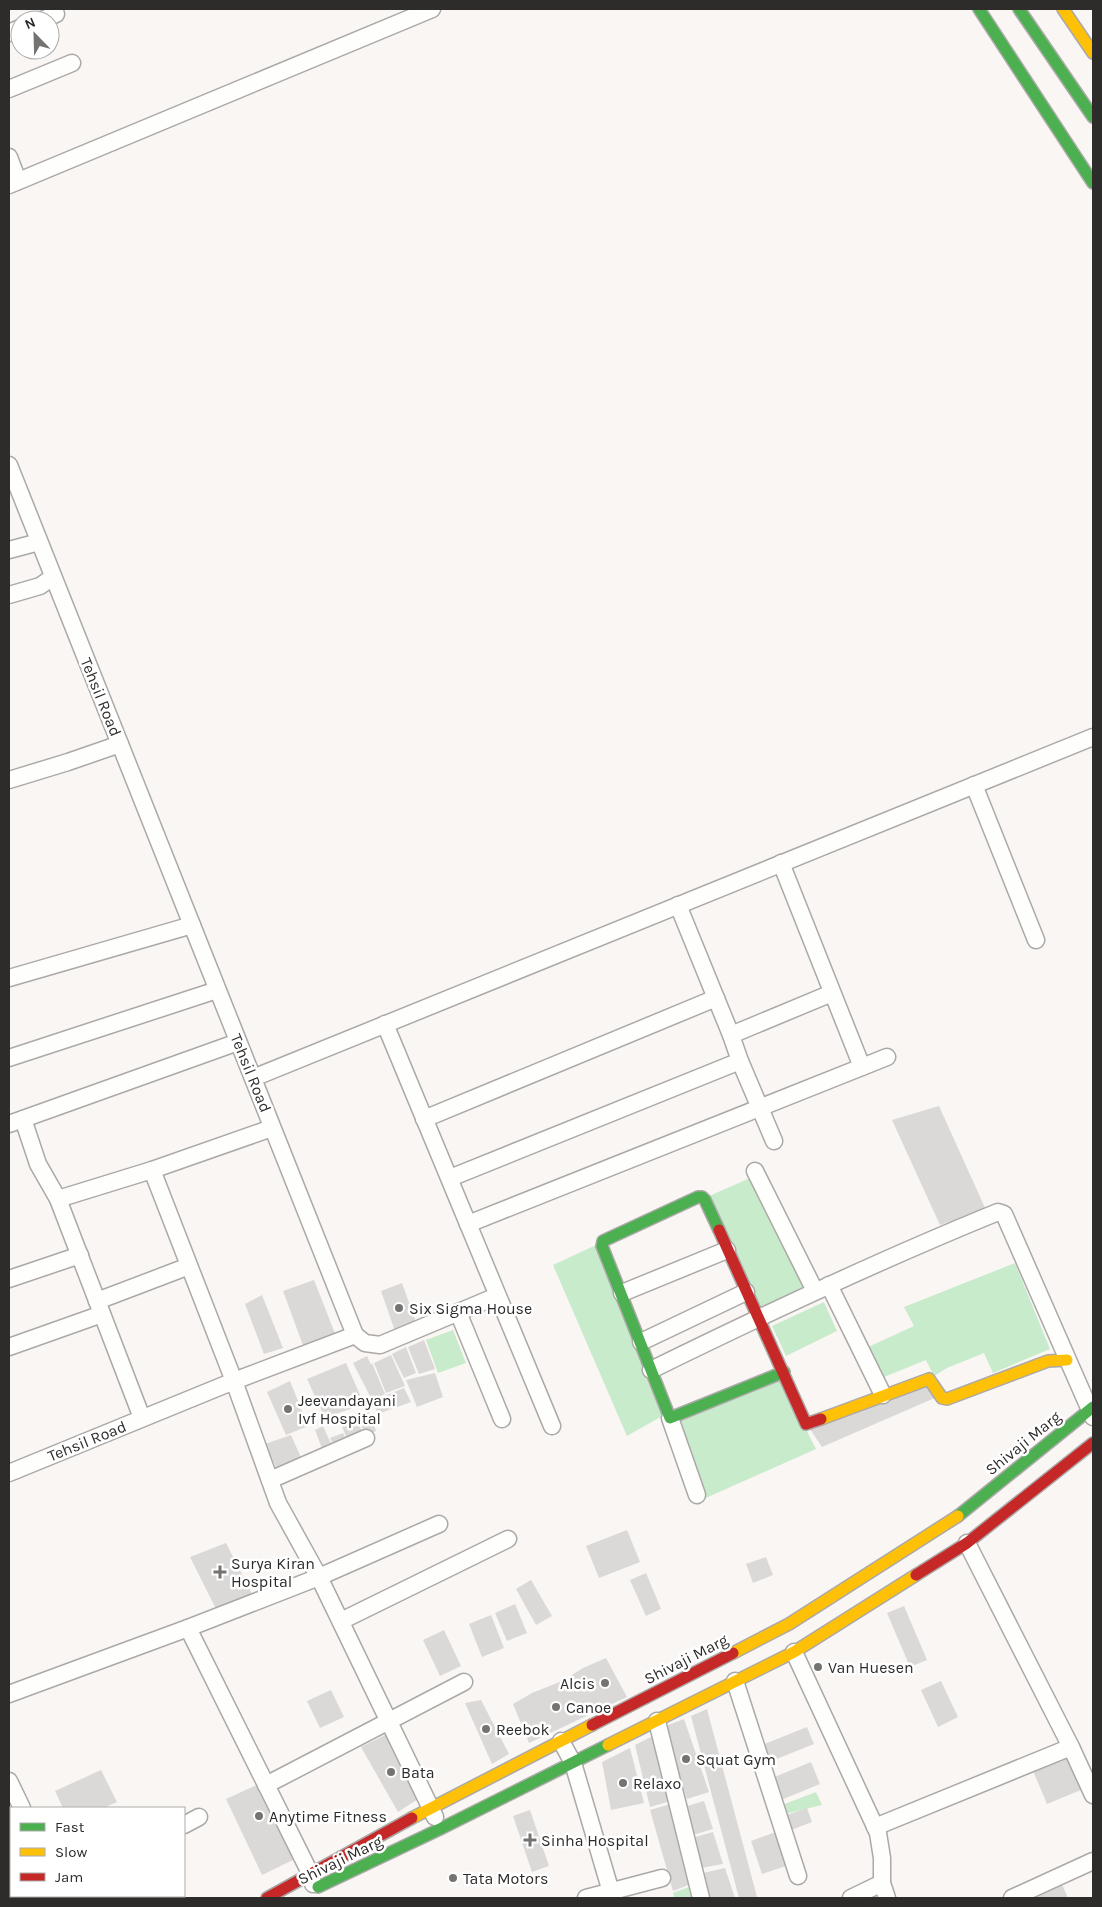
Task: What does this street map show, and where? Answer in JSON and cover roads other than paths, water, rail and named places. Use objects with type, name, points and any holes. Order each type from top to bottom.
[{"type":"main road","points":[[979,9],[1093,183]]},
{"type":"main road","points":[[1018,9],[1093,117]]},
{"type":"main road","points":[[1063,9],[1093,53]]},
{"type":"main road","points":[[784,1372],[670,1418],[602,1246],[603,1241],[698,1197],[702,1197],[784,1372],[806,1424],[929,1379],[942,1398],[947,1399],[1048,1361],[1068,1360]]},
{"type":"main road","name":"Shivaji Marg","points":[[311,1886],[432,1807],[789,1624],[961,1514],[1092,1411]]},
{"type":"main road","name":"Shivaji Marg","points":[[267,1898],[311,1886],[440,1829],[794,1652],[967,1543],[1093,1443]]},
{"type":"street","points":[[9,157],[14,183],[408,13],[432,9]]},
{"type":"street","points":[[9,89],[72,63]]},
{"type":"street","name":"Tehsil Road","points":[[9,465],[355,1335],[234,1381],[9,1473]]},
{"type":"street","points":[[9,550],[39,542]]},
{"type":"street","points":[[9,595],[40,586],[53,577]]},
{"type":"street","points":[[252,1078],[1093,737]]},
{"type":"street","points":[[9,780],[120,744]]},
{"type":"street","points":[[974,785],[1036,940]]},
{"type":"street","points":[[780,863],[862,1067]]},
{"type":"street","points":[[678,905],[774,1141]]},
{"type":"street","points":[[9,978],[192,925]]},
{"type":"street","points":[[9,1058],[217,990]]},
{"type":"street","points":[[731,1035],[832,993]]},
{"type":"street","points":[[424,1119],[716,998]]},
{"type":"street","points":[[385,1024],[552,1426]]},
{"type":"street","points":[[142,1418],[58,1199],[16,1122],[238,1042]]},
{"type":"street","points":[[468,1224],[887,1057]]},
{"type":"street","points":[[450,1178],[740,1061]]},
{"type":"street","points":[[58,1199],[152,1170],[272,1128]]},
{"type":"street","points":[[152,1170],[234,1381],[278,1503],[320,1577],[432,1807],[440,1829]]},
{"type":"street","points":[[755,1171],[883,1395]]},
{"type":"street","points":[[652,1370],[758,1317],[937,1236],[998,1212],[1004,1214],[1092,1411]]},
{"type":"street","points":[[622,1293],[727,1250]]},
{"type":"street","points":[[9,1279],[80,1255]]},
{"type":"street","points":[[9,1347],[189,1266]]},
{"type":"street","points":[[641,1342],[746,1292]]},
{"type":"street","points":[[355,1335],[366,1342],[380,1345],[497,1296]]},
{"type":"street","points":[[458,1312],[502,1419]]},
{"type":"street","points":[[670,1418],[697,1495]]},
{"type":"street","points":[[270,1480],[366,1438]]},
{"type":"street","points":[[9,1694],[320,1577],[439,1524]]},
{"type":"street","points":[[341,1620],[508,1539]]},
{"type":"street","points":[[967,1543],[1071,1746],[1093,1795]]},
{"type":"street","points":[[188,1628],[266,1785],[311,1886]]},
{"type":"street","points":[[794,1652],[875,1827],[882,1858],[884,1890],[851,1898]]},
{"type":"street","points":[[736,1681],[798,1876]]},
{"type":"street","points":[[266,1785],[464,1682]]},
{"type":"street","points":[[657,1721],[701,1898]]},
{"type":"street","points":[[561,1741],[573,1763],[611,1892]]},
{"type":"street","points":[[875,1827],[1071,1746]]},
{"type":"street","points":[[9,1780],[22,1807]]},
{"type":"street","points":[[185,1824],[199,1817]]},
{"type":"street","points":[[1012,1898],[1093,1862]]},
{"type":"street","points":[[586,1898],[662,1878]]},
{"type":"place","name":"Six Sigma House","points":[[399,1308]]},
{"type":"place","name":"Jeevandayani Ivf Hospital","points":[[288,1409]]},
{"type":"place","name":"Surya Kiran Hospital","points":[[220,1572]]},
{"type":"place","name":"Van Huesen","points":[[818,1667]]},
{"type":"place","name":"Alcis","points":[[605,1683]]},
{"type":"place","name":"Canoe","points":[[556,1707]]},
{"type":"place","name":"Reebok","points":[[486,1729]]},
{"type":"place","name":"Squat Gym","points":[[686,1759]]},
{"type":"place","name":"Bata","points":[[391,1772]]},
{"type":"place","name":"Relaxo","points":[[623,1783]]},
{"type":"place","name":"Anytime Fitness","points":[[259,1816]]},
{"type":"place","name":"Sinha Hospital","points":[[530,1840]]},
{"type":"place","name":"Tata Motors","points":[[453,1878]]}]
